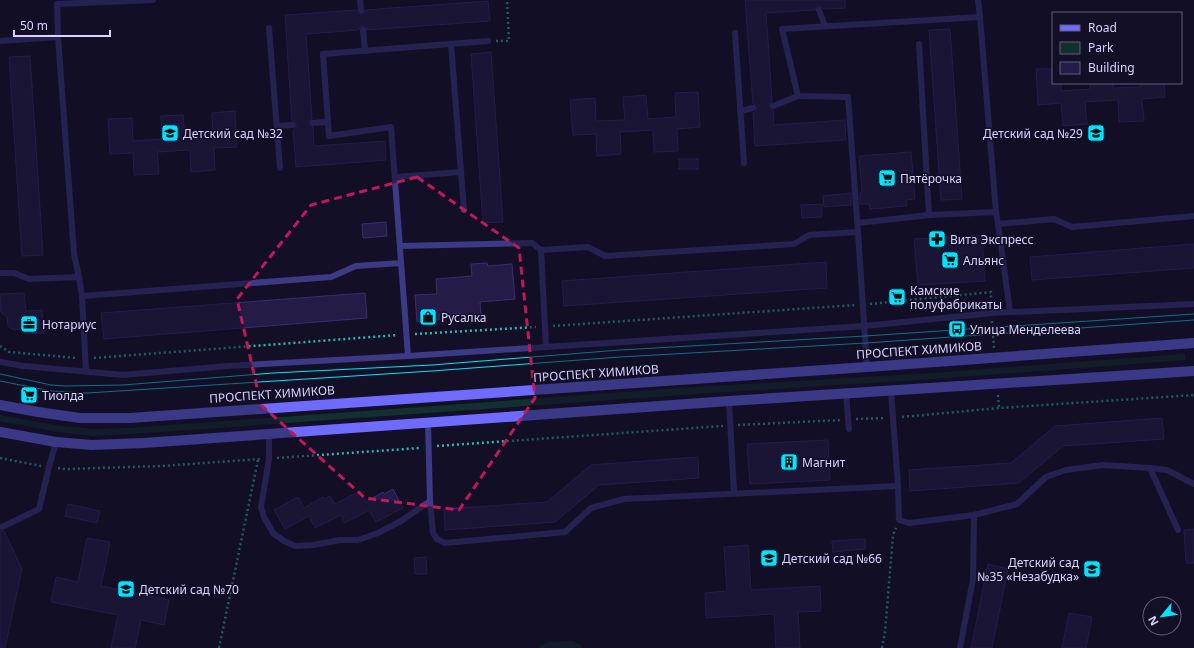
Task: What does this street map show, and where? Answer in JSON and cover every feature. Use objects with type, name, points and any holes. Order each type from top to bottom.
[{"type":"main road","name":"ПРОСПЕКТ ХИМИКОВ","points":[[0,405],[80,418],[130,418],[1194,343]]},
{"type":"main road","points":[[0,432],[56,442],[92,445],[122,444],[729,401],[1194,371]]},
{"type":"lane","points":[[86,371],[82,296],[74,254],[58,37],[57,4],[153,0]]},
{"type":"lane","points":[[360,0],[361,10]]},
{"type":"lane","points":[[978,0],[996,212],[1010,312]]},
{"type":"lane","points":[[819,10],[824,26]]},
{"type":"lane","points":[[798,96],[782,28],[980,17]]},
{"type":"lane","points":[[269,28],[280,168]]},
{"type":"lane","points":[[363,30],[365,50]]},
{"type":"lane","points":[[735,33],[744,163]]},
{"type":"lane","points":[[0,41],[58,37]]},
{"type":"lane","points":[[408,356],[391,127],[330,136],[323,54],[488,41]]},
{"type":"lane","points":[[452,44],[464,210]]},
{"type":"lane","points":[[919,44],[929,215]]},
{"type":"lane","points":[[773,106],[798,96],[848,97],[867,367]]},
{"type":"lane","points":[[740,111],[753,108]]},
{"type":"lane","points":[[312,123],[328,122]]},
{"type":"lane","points":[[276,126],[293,125]]},
{"type":"lane","points":[[395,177],[461,172]]},
{"type":"lane","points":[[858,223],[929,215],[996,212]]},
{"type":"lane","points":[[998,224],[1054,219],[1072,227],[1194,216]]},
{"type":"lane","points":[[400,246],[532,243],[541,250],[588,247],[605,256],[794,244],[809,235],[858,232]]},
{"type":"lane","points":[[541,250],[546,347]]},
{"type":"lane","points":[[82,296],[331,277],[356,266],[401,262]]},
{"type":"lane","points":[[0,273],[14,273],[30,279],[79,277]]},
{"type":"lane","points":[[0,362],[31,367],[123,375],[228,366],[408,356],[865,326],[1010,312],[1194,304]]},
{"type":"lane","points":[[892,391],[899,520],[909,523],[974,515],[1016,504],[1046,477],[1066,470],[1103,465],[1167,470],[1194,484]]},
{"type":"lane","points":[[846,394],[848,429]]},
{"type":"lane","points":[[729,401],[734,493]]},
{"type":"lane","points":[[428,423],[430,501],[433,533],[437,539],[445,543],[565,532],[591,508],[624,499],[898,486]]},
{"type":"lane","points":[[269,433],[269,459],[261,507],[264,517],[273,533],[284,541],[295,546],[313,546],[340,540],[358,540],[378,533],[401,521],[430,501]]},
{"type":"lane","points":[[2,526],[39,509],[56,442]]},
{"type":"lane","points":[[1150,468],[1178,530]]},
{"type":"lane","points":[[960,648],[973,579],[974,515]]},
{"type":"path","points":[[488,41],[509,41],[508,0]]},
{"type":"path","points":[[0,346],[9,352],[86,358],[406,334],[545,327],[863,305],[991,292]]},
{"type":"path","points":[[0,458],[66,469],[155,466],[730,426],[848,419],[893,418],[999,408],[1194,395]]},
{"type":"path","points":[[219,648],[258,460]]},
{"type":"path","points":[[882,648],[885,632],[893,535],[899,520]]},
{"type":"highlighted area","points":[[417,177],[519,248],[535,398],[459,510],[365,498],[261,405],[237,299],[311,205]]},
{"type":"green space","points":[[1185,354],[1185,360],[933,379],[681,395],[131,434],[92,436],[58,432],[0,421],[0,415],[59,426],[93,429],[130,428],[681,388],[933,373]]},
{"type":"green space","points":[[572,641],[581,645],[583,648],[539,648],[540,646],[549,642]]},
{"type":"building","points":[[745,0],[845,0],[845,8],[824,9],[819,6],[816,7],[815,10],[766,13],[772,101],[769,106],[770,109],[773,110],[774,125],[845,120],[846,140],[755,146],[753,113],[756,111],[757,107],[753,104]]},
{"type":"building","points":[[488,1],[490,21],[367,30],[366,27],[363,26],[360,27],[359,30],[306,34],[312,119],[309,121],[309,124],[313,127],[314,146],[385,141],[386,160],[296,167],[293,130],[297,127],[297,124],[295,121],[292,121],[285,15],[357,10],[358,13],[361,14],[364,13],[365,10]]},
{"type":"building","points":[[950,29],[962,199],[941,200],[929,30]]},
{"type":"building","points":[[491,52],[503,222],[483,223],[471,54]]},
{"type":"building","points":[[30,56],[43,255],[22,256],[9,57]]},
{"type":"building","points":[[1036,69],[1052,69],[1052,84],[1061,84],[1061,91],[1090,89],[1090,84],[1113,84],[1113,88],[1141,87],[1141,84],[1164,84],[1165,97],[1142,99],[1144,121],[1119,122],[1118,100],[1085,102],[1087,124],[1063,126],[1061,103],[1038,105]]},
{"type":"building","points":[[698,92],[700,127],[677,129],[678,151],[654,152],[653,130],[620,132],[621,154],[597,156],[596,134],[573,135],[570,100],[595,98],[596,121],[625,120],[623,97],[646,95],[648,119],[676,117],[675,93]]},
{"type":"building","points":[[235,111],[237,147],[214,148],[215,170],[191,172],[190,150],[157,152],[159,174],[134,175],[133,153],[110,154],[108,119],[132,118],[133,141],[162,139],[161,116],[183,115],[185,138],[213,136],[212,113]]},
{"type":"building","name":"Пятёрочка","points":[[911,152],[915,199],[906,200],[907,206],[870,209],[869,204],[860,204],[860,193],[862,192],[859,156]]},
{"type":"building","points":[[679,159],[698,159],[698,169],[679,169]]},
{"type":"building","points":[[851,193],[851,205],[824,207],[823,196]]},
{"type":"building","points":[[822,204],[822,217],[802,218],[801,205]]},
{"type":"building","points":[[386,222],[387,236],[363,238],[362,224]]},
{"type":"building","name":"Альянс","points":[[982,235],[985,281],[918,285],[914,239]]},
{"type":"building","points":[[1194,244],[1194,268],[1032,280],[1030,257]]},
{"type":"building","points":[[826,262],[827,288],[564,306],[562,281]]},
{"type":"building","points":[[487,263],[488,266],[512,264],[515,299],[480,302],[481,315],[463,316],[463,313],[439,315],[439,320],[417,322],[415,295],[437,294],[436,279],[472,276],[471,264]]},
{"type":"building","points":[[24,293],[26,311],[42,310],[44,333],[26,334],[20,329],[14,330],[8,326],[7,317],[1,312],[0,294]]},
{"type":"building","points":[[365,293],[367,318],[104,339],[101,313]]},
{"type":"building","points":[[1162,418],[1164,439],[1063,446],[1019,483],[910,491],[909,470],[1011,463],[1055,426]]},
{"type":"building","name":"Магнит","points":[[828,440],[830,480],[750,484],[747,444]]},
{"type":"building","points":[[698,457],[699,478],[599,485],[555,522],[445,530],[444,509],[547,502],[591,465]]},
{"type":"building","points":[[393,489],[403,508],[376,522],[369,510],[345,523],[341,515],[315,528],[309,516],[285,529],[274,510],[298,497],[304,508],[323,497],[324,499],[330,496],[335,504],[360,491],[366,502],[383,492],[384,494]]},
{"type":"building","points":[[68,504],[100,511],[97,523],[65,516]]},
{"type":"building","points":[[1194,529],[1194,563],[1186,563],[1184,530]]},
{"type":"building","points":[[0,531],[4,531],[22,569],[5,648],[0,648]]},
{"type":"building","points":[[87,538],[110,542],[101,586],[169,600],[164,625],[141,620],[135,648],[111,648],[118,615],[51,602],[56,577],[78,582]]},
{"type":"building","points":[[865,539],[865,549],[833,552],[832,541]]},
{"type":"building","points":[[748,545],[751,590],[820,586],[821,611],[798,612],[800,648],[776,648],[774,614],[706,618],[705,593],[727,591],[724,547]]},
{"type":"building","points":[[426,557],[427,574],[415,574],[414,558]]},
{"type":"building","points":[[988,564],[1008,569],[992,648],[971,648]]},
{"type":"building","points":[[1069,613],[1092,617],[1086,648],[1062,648]]},
{"type":"tram line","points":[[0,374],[51,385],[123,385],[273,373],[432,365],[620,350],[865,336],[1194,314]]},
{"type":"tram line","points":[[0,381],[51,391],[87,393],[432,371],[620,357],[866,343],[1194,320]]},
{"type":"place","name":"Детский сад №32","points":[[170,133]]},
{"type":"place","name":"Детский сад №29","points":[[1096,133]]},
{"type":"place","name":"Пятёрочка","points":[[887,178]]},
{"type":"place","name":"Вита Экспресс","points":[[937,239]]},
{"type":"place","name":"Альянс","points":[[950,260]]},
{"type":"place","name":"Камские полуфабрикаты","points":[[897,297]]},
{"type":"place","name":"Русалка","points":[[428,317]]},
{"type":"place","name":"Нотариус","points":[[29,324]]},
{"type":"place","name":"Улица Менделеева","points":[[957,329]]},
{"type":"place","name":"Тиолда","points":[[29,395]]},
{"type":"place","name":"Магнит","points":[[789,462]]},
{"type":"place","name":"Детский сад №66","points":[[769,558]]},
{"type":"place","name":"Детский сад №35 «Незабудка»","points":[[1092,569]]},
{"type":"place","name":"Детский сад №70","points":[[126,589]]}]
